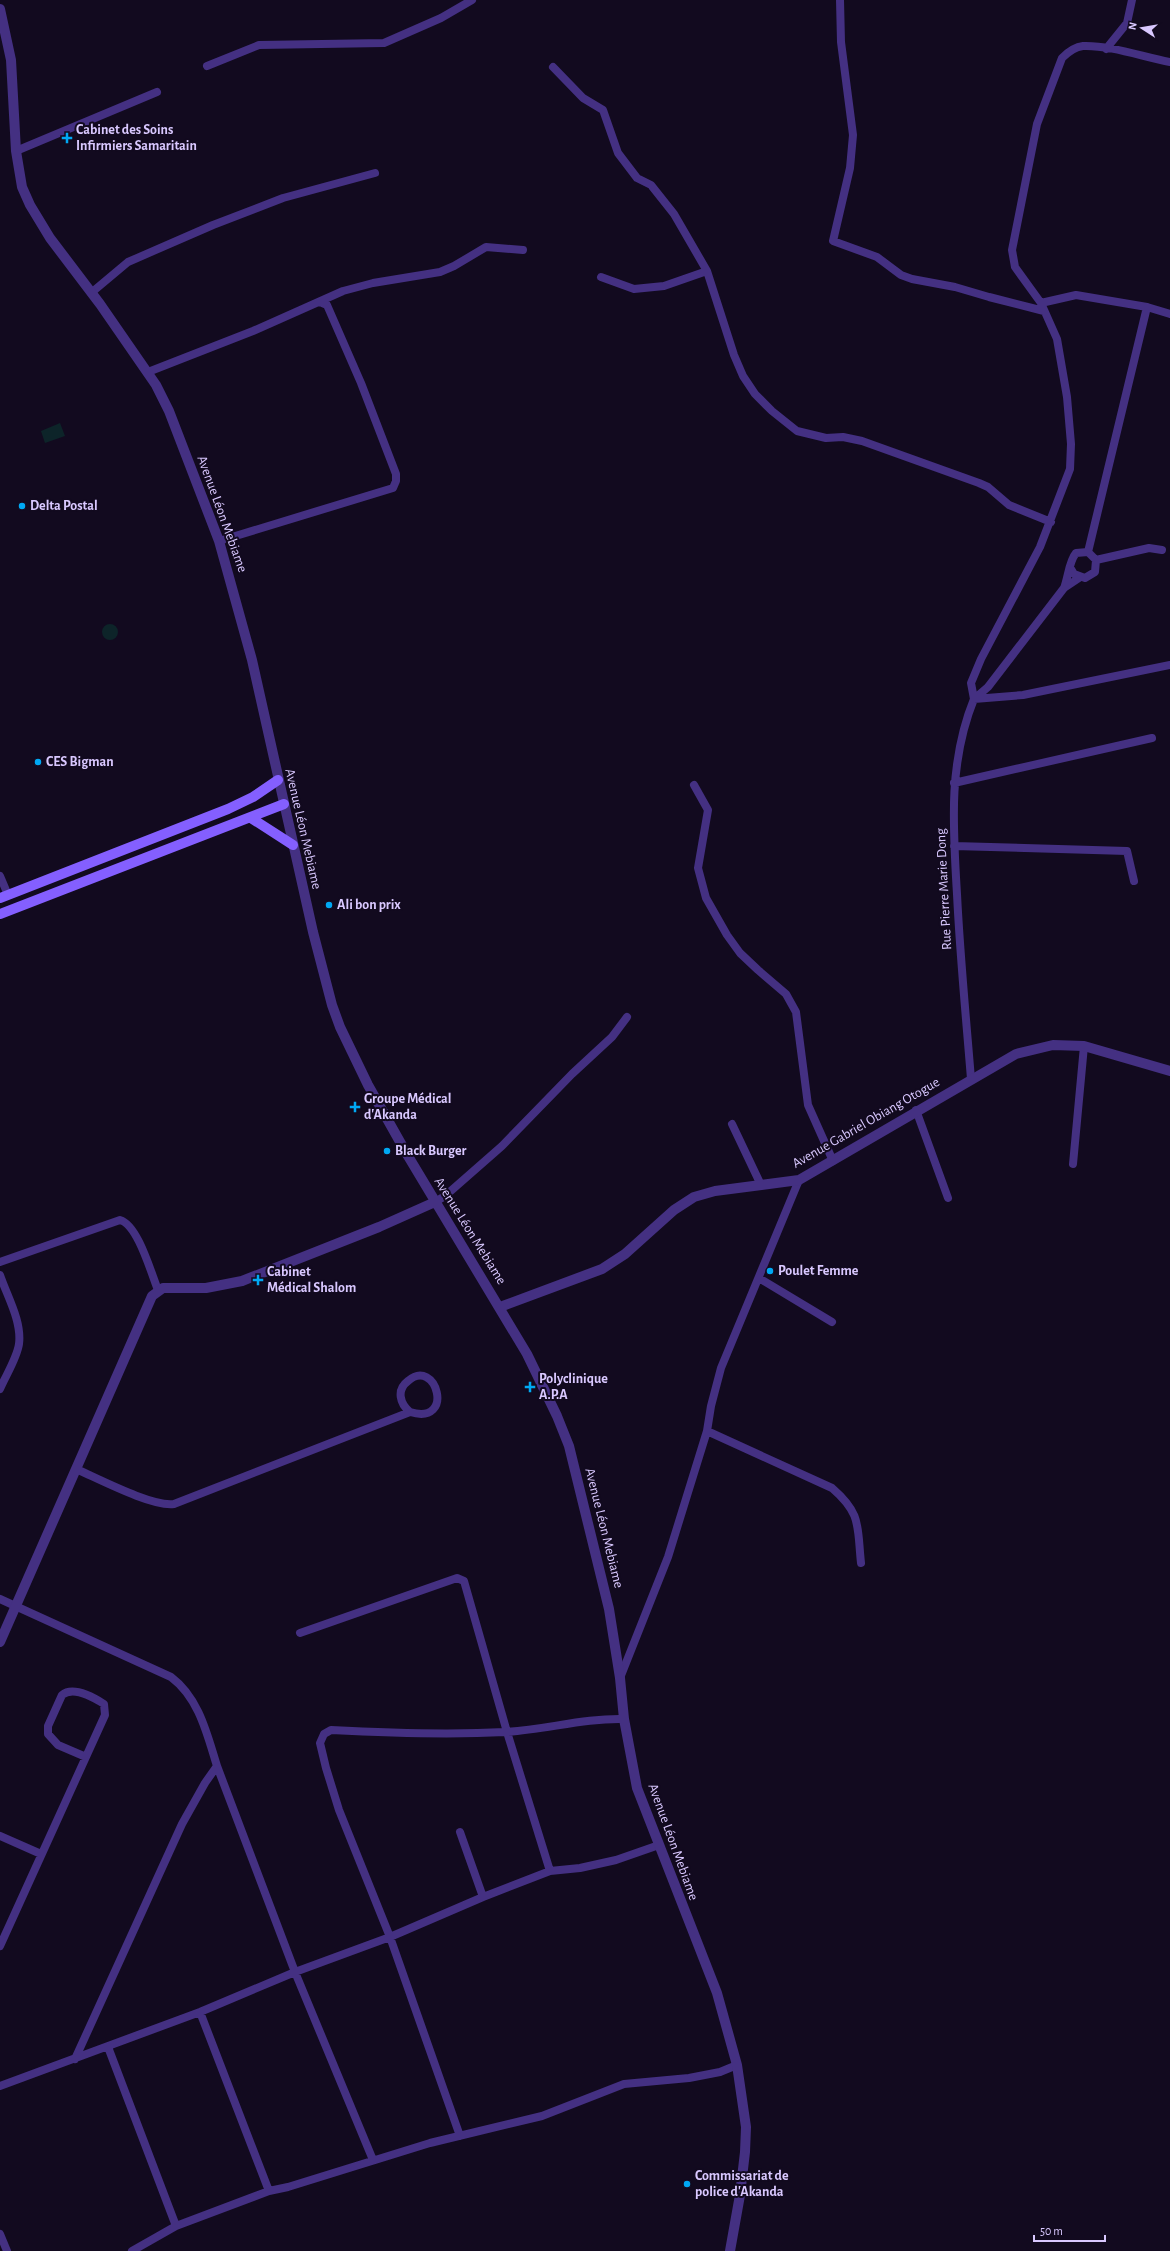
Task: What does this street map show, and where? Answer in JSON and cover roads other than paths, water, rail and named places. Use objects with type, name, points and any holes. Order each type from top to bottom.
[{"type":"main road","points":[[4,896],[228,809],[253,797],[278,780]]},
{"type":"main road","points":[[0,914],[284,804]]},
{"type":"main road","points":[[251,818],[293,845]]},
{"type":"street","points":[[207,66],[259,45],[384,43],[441,18],[472,0]]},
{"type":"street","points":[[840,0],[841,42],[853,135],[850,168],[833,241],[877,257],[901,275],[912,279],[955,286],[989,297],[1042,307],[1076,295],[1147,307],[1170,314]]},
{"type":"street","points":[[1106,49],[1128,23],[1132,0]]},
{"type":"street","name":"Avenue Léon Mebiame","points":[[0,9],[11,60],[16,151],[22,187],[30,205],[50,238],[148,372],[169,411],[219,541],[243,623],[313,932],[332,1005],[340,1027],[368,1085],[435,1202],[500,1307],[544,1388],[569,1446],[603,1580],[620,1678],[624,1719],[638,1788],[717,1993],[737,2065],[746,2127],[745,2152],[740,2195],[730,2251]]},
{"type":"street","points":[[974,699],[972,683],[981,659],[1040,547],[1051,522],[1070,469],[1071,444],[1067,397],[1057,339],[1042,307],[1015,267],[1012,250],[1037,124],[1058,66],[1068,51],[1083,46],[1106,49],[1170,62]]},
{"type":"street","points":[[553,67],[583,98],[603,110],[618,153],[637,178],[651,185],[674,214],[707,270],[743,376],[755,394],[797,431],[862,441],[979,483],[1009,504],[1051,522]]},
{"type":"street","points":[[16,151],[157,92]]},
{"type":"street","points":[[91,293],[128,262],[213,225],[283,198],[375,173]]},
{"type":"street","points":[[148,372],[320,302],[343,291],[365,285],[440,272],[454,266],[486,247],[523,250]]},
{"type":"street","points":[[601,277],[634,289],[664,286],[707,270]]},
{"type":"street","points":[[219,541],[393,488],[395,485],[396,474],[361,383],[327,305],[320,302]]},
{"type":"street","points":[[1088,552],[1110,455],[1147,307]]},
{"type":"street","points":[[1096,560],[1149,548],[1162,550]]},
{"type":"street","points":[[974,699],[988,687],[1064,588],[1071,569],[1072,558],[1076,553],[1088,552],[1096,560],[1095,572],[1085,578],[1079,578],[1064,588]]},
{"type":"street","points":[[1071,569],[1079,578]]},
{"type":"street","points":[[974,699],[1001,698],[1038,692],[1170,665]]},
{"type":"street","name":"Rue Pierre Marie Dong","points":[[971,1079],[961,972],[954,846],[954,783],[963,726],[974,699]]},
{"type":"street","points":[[954,783],[1152,738]]},
{"type":"street","points":[[694,785],[708,810],[698,868],[706,898],[727,935],[740,953],[786,994],[796,1012],[808,1105],[833,1161]]},
{"type":"street","points":[[954,846],[1127,851],[1134,882]]},
{"type":"street","points":[[0,876],[4,896]]},
{"type":"street","points":[[0,1642],[152,1296],[158,1290],[170,1287],[206,1288],[242,1281],[379,1227],[435,1202],[445,1196],[502,1146],[572,1074],[612,1037],[627,1017]]},
{"type":"street","name":"Avenue Gabriel Obiang Otogue","points":[[500,1307],[602,1270],[625,1254],[674,1210],[694,1197],[715,1191],[799,1180],[916,1110],[1016,1054],[1053,1045],[1084,1046],[1169,1068]]},
{"type":"street","points":[[1073,1164],[1084,1046]]},
{"type":"street","points":[[916,1110],[948,1198]]},
{"type":"street","points":[[732,1124],[761,1185]]},
{"type":"street","points":[[620,1678],[665,1564],[707,1431],[720,1368],[799,1180]]},
{"type":"street","points":[[0,1262],[120,1220],[125,1222],[134,1231],[158,1290]]},
{"type":"street","points":[[0,1275],[18,1325],[20,1336],[19,1345],[0,1389]]},
{"type":"street","points":[[759,1278],[832,1322]]},
{"type":"street","points":[[76,1469],[166,1505],[187,1499],[410,1412],[418,1415],[426,1414],[437,1403],[438,1395],[436,1387],[432,1381],[424,1377],[416,1376],[409,1379],[403,1385],[400,1392],[400,1400],[404,1407],[410,1412]]},
{"type":"street","points":[[707,1431],[832,1488],[845,1499],[856,1516],[861,1563]]},
{"type":"street","points":[[300,1633],[457,1578],[462,1580],[466,1584],[507,1732],[550,1871]]},
{"type":"street","points":[[0,1599],[171,1676],[180,1683],[189,1694],[200,1715],[217,1766],[295,1972],[373,2160]]},
{"type":"street","points":[[0,1946],[41,1854],[86,1758],[105,1715],[104,1704],[74,1691],[66,1692],[62,1695],[48,1726],[48,1734],[58,1745],[86,1758]]},
{"type":"street","points":[[460,2136],[390,1937],[337,1803],[321,1753],[320,1743],[324,1734],[331,1730],[445,1734],[507,1732],[602,1718],[624,1719]]},
{"type":"street","points":[[75,2059],[182,1824],[205,1782],[217,1766]]},
{"type":"street","points":[[460,1832],[483,1897]]},
{"type":"street","points":[[0,1836],[41,1854]]},
{"type":"street","points":[[0,2086],[200,2012],[295,1972],[390,1937],[483,1897],[550,1871],[580,1868],[609,1862],[659,1845]]},
{"type":"street","points":[[200,2012],[269,2191]]},
{"type":"street","points":[[108,2047],[176,2226]]},
{"type":"street","points":[[132,2251],[176,2226],[269,2191],[430,2142],[542,2116],[624,2084],[689,2078],[720,2072],[737,2065]]},
{"type":"street","points":[[0,2234],[7,2251]]},
{"type":"place","name":"Cabinet des Soins Infirmiers Samaritain","points":[[67,138]]},
{"type":"place","name":"Delta Postal","points":[[22,506]]},
{"type":"place","name":"CES Bigman","points":[[38,762]]},
{"type":"place","name":"Ali bon prix","points":[[329,905]]},
{"type":"place","name":"Groupe Médical d'Akanda","points":[[355,1107]]},
{"type":"place","name":"Black Burger","points":[[387,1151]]},
{"type":"place","name":"Poulet Femme","points":[[770,1271]]},
{"type":"place","name":"Cabinet Médical Shalom","points":[[258,1280]]},
{"type":"place","name":"Polyclinique A.P.A","points":[[530,1387]]},
{"type":"place","name":"Commissariat de police d'Akanda","points":[[687,2184]]}]
